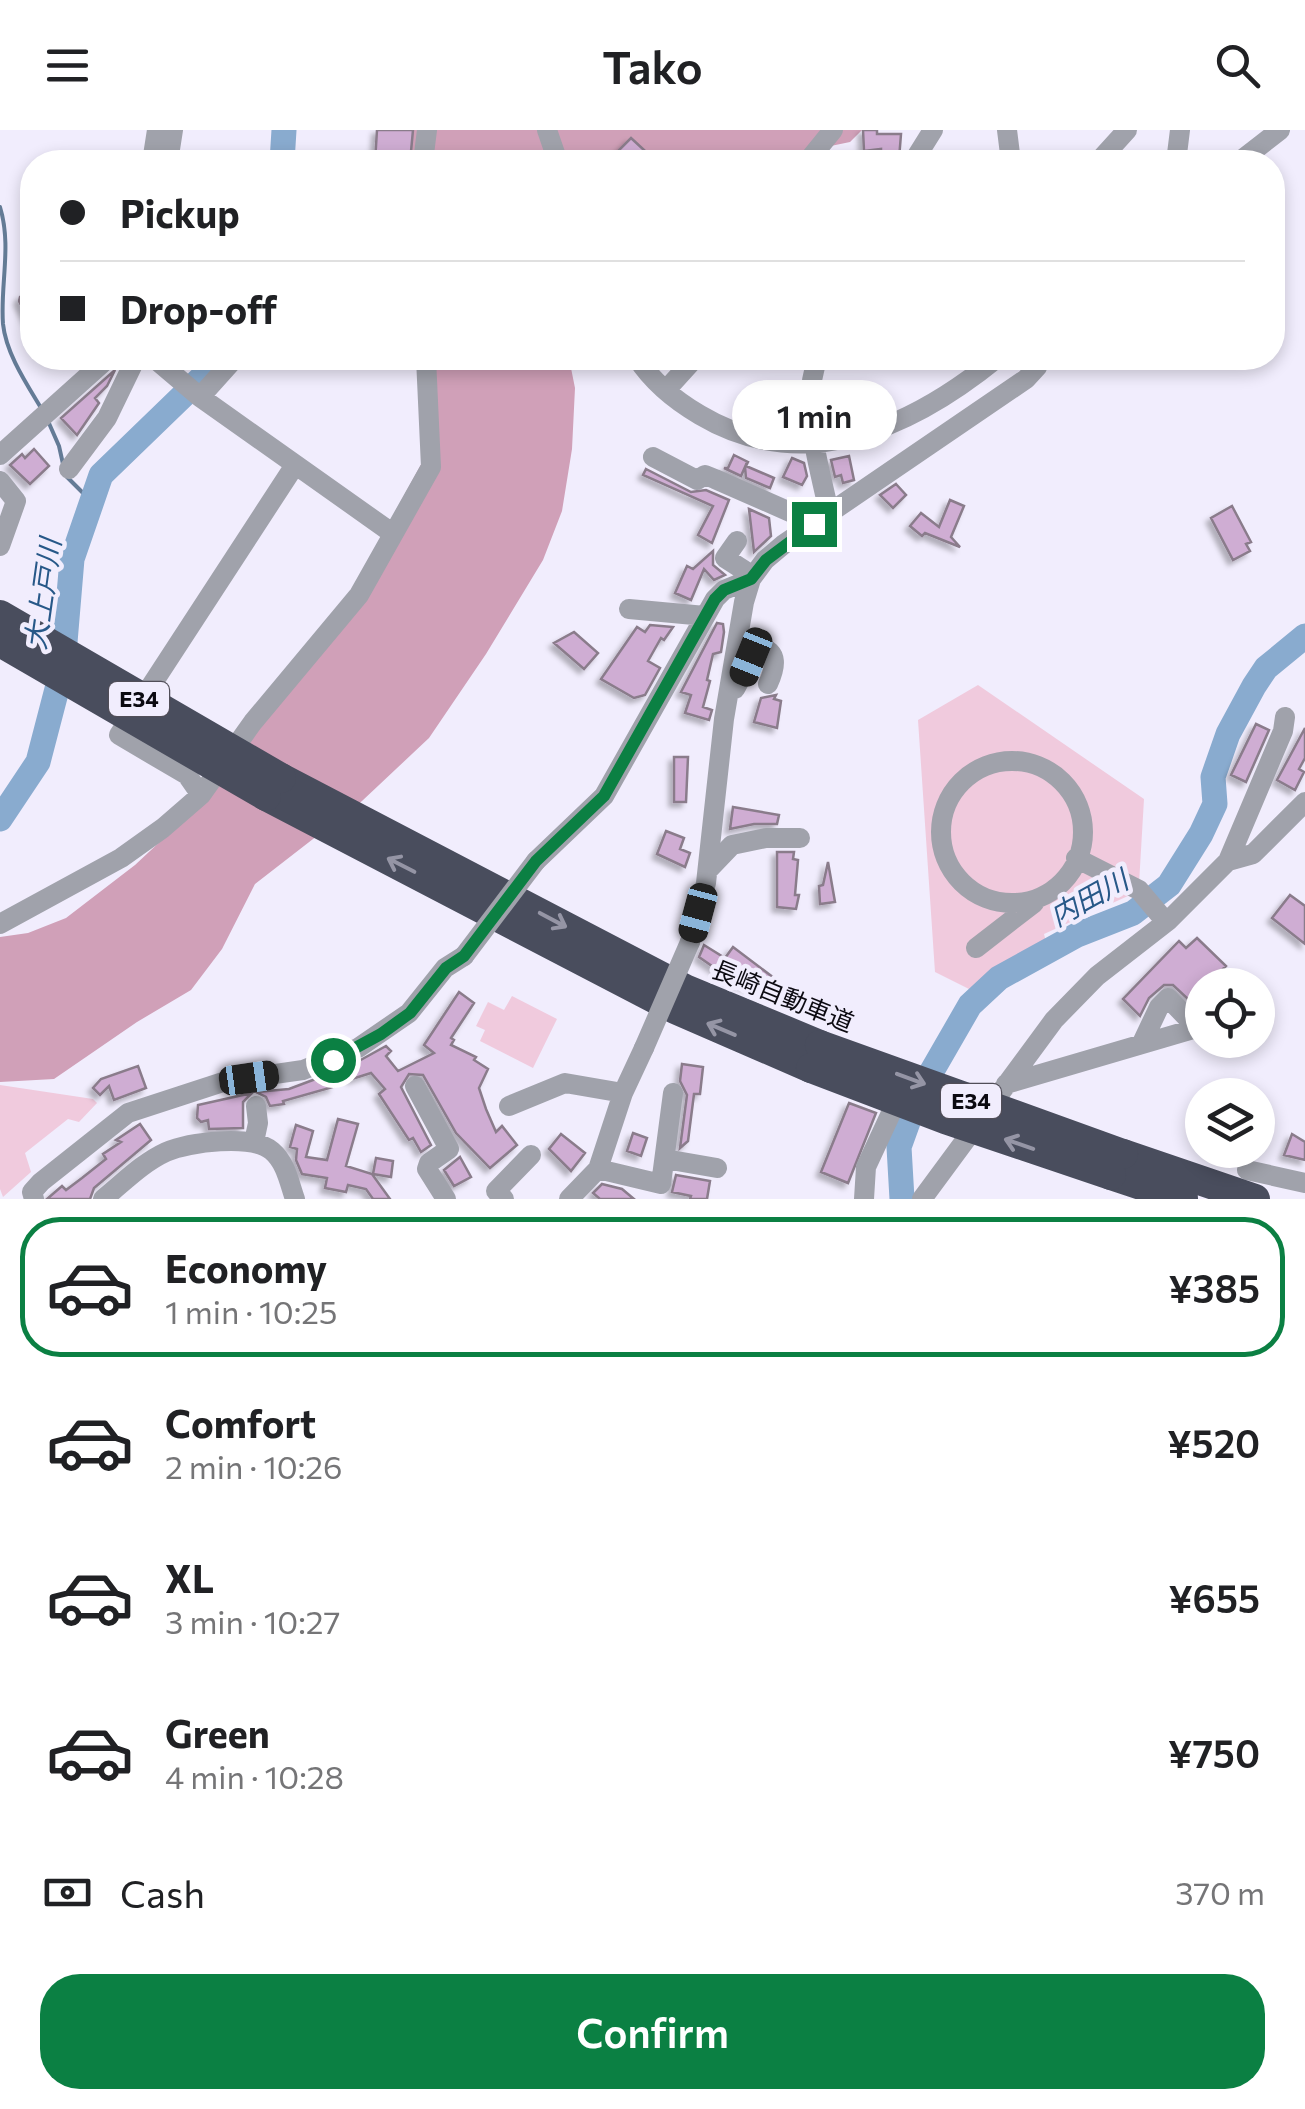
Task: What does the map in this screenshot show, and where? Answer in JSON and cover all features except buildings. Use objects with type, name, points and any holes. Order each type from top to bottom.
[{"type":"highway","name":"長崎自動車道","points":[[0,615],[135,696],[273,787]]},
{"type":"highway","name":"長崎自動車道","points":[[0,642],[273,787],[945,1119],[1117,1165],[1251,1185]]},
{"type":"highway","name":"長崎自動車道","points":[[1117,1165],[1183,1199]]},
{"type":"street","points":[[1109,150],[1128,130]]},
{"type":"street","points":[[1254,150],[1280,130]]},
{"type":"street","points":[[0,456],[94,370]]},
{"type":"street","points":[[69,469],[107,418],[130,370]]},
{"type":"street","points":[[168,370],[294,466],[392,532]]},
{"type":"street","points":[[200,397],[224,370]]},
{"type":"street","points":[[0,924],[120,858],[201,795],[253,722],[359,595],[431,467],[427,370]]},
{"type":"street","points":[[648,370],[685,406],[720,427],[770,441],[816,444],[868,433],[905,418],[979,370]]},
{"type":"street","points":[[666,390],[684,370]]},
{"type":"street","points":[[813,370],[810,379],[811,428],[816,444],[822,518]]},
{"type":"street","points":[[569,1199],[598,1169],[624,1093],[690,942],[708,870],[729,692],[744,602],[752,578],[766,560],[822,518],[1012,389],[1034,370]]},
{"type":"street","points":[[653,457],[697,480],[705,476],[715,478],[822,518]]},
{"type":"street","points":[[201,795],[187,775],[119,734],[294,466]]},
{"type":"street","points":[[0,481],[16,501],[0,546]]},
{"type":"street","points":[[738,541],[725,558],[752,578]]},
{"type":"street","points":[[34,1199],[32,1192],[41,1182],[128,1113],[226,1081],[303,1070],[333,1060],[410,1013],[446,968],[464,956],[536,861],[604,796],[705,616],[724,590],[752,578]]},
{"type":"street","points":[[629,609],[705,616]]},
{"type":"street","points":[[729,692],[739,686],[758,647],[774,656],[768,684]]},
{"type":"street","points":[[922,1199],[1054,1020],[1097,976],[1228,861],[1285,718]]},
{"type":"street","points":[[1008,759],[1018,759],[1058,777],[1068,786],[1084,825],[1086,836],[1076,858],[1058,889],[1019,904],[1006,904],[965,886],[956,878],[940,838],[940,827],[957,785],[966,776],[1008,759]]},
{"type":"street","points":[[1228,861],[1254,854],[1305,802]]},
{"type":"street","points":[[708,870],[732,845],[766,838],[800,838]]},
{"type":"street","points":[[1076,858],[1139,890],[1164,918]]},
{"type":"street","points":[[976,948],[1048,893]]},
{"type":"street","points":[[1006,1084],[1142,1044]]},
{"type":"street","points":[[510,1106],[565,1083],[624,1093]]},
{"type":"street","points":[[415,1086],[449,1149],[429,1163],[424,1174],[446,1199]]},
{"type":"street","points":[[598,1169],[661,1184],[673,1093]]},
{"type":"street","points":[[254,1142],[256,1106]]},
{"type":"street","points":[[864,1199],[866,1167],[892,1110]]},
{"type":"street","points":[[104,1199],[136,1170],[167,1152],[216,1143],[254,1142],[274,1152],[283,1164],[296,1199]]},
{"type":"street","points":[[504,1199],[496,1191],[531,1154]]},
{"type":"street","points":[[664,1159],[718,1168]]},
{"type":"street","points":[[1251,1185],[1305,1183]]},
{"type":"shaded area","points":[[405,130],[862,130],[850,142],[811,150],[404,150]]},
{"type":"shaded area","points":[[431,370],[571,370],[575,388],[572,449],[562,511],[543,560],[429,738],[362,801],[255,884],[222,949],[191,990],[54,1079],[0,1082],[0,937],[28,933],[66,918],[135,865],[210,795],[359,578],[424,459]]},
{"type":"shaded area","points":[[978,685],[1144,799],[1139,884],[1128,896],[1044,934],[1046,942],[971,990],[935,972],[918,720]]},
{"type":"shaded area","points":[[512,996],[557,1019],[533,1068],[480,1041],[485,1030],[476,1026],[488,1002],[504,1010]]},
{"type":"shaded area","points":[[0,1085],[93,1099],[97,1103],[79,1122],[68,1119],[25,1153],[31,1172],[3,1197],[0,1189]]},
{"type":"waterway","name":"大上戸川","points":[[283,150],[284,130]]},
{"type":"waterway","points":[[0,207],[5,236],[5,335],[41,408]]},
{"type":"waterway","name":"大上戸川","points":[[0,819],[38,762],[63,666],[72,559],[101,475],[210,370]]},
{"type":"waterway","points":[[48,421],[63,464]]},
{"type":"waterway","points":[[67,477],[91,501]]},
{"type":"waterway","name":"内田川","points":[[902,1199],[899,1147],[917,1097],[970,1005],[999,978],[1077,935],[1133,913],[1169,885],[1215,804],[1213,777],[1228,734],[1254,686],[1266,668],[1305,636]]},
{"type":"route","points":[[333,1060],[410,1013],[446,968],[464,956],[536,861],[604,796],[715,599],[724,590],[751,579],[784,544],[814,524]]}]
